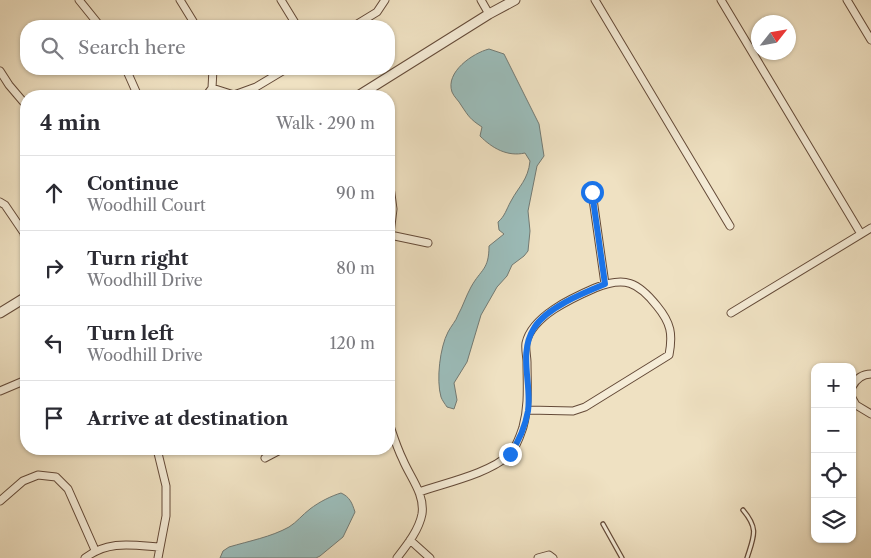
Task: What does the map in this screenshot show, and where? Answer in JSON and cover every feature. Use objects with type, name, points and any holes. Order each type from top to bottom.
[{"type":"street","points":[[79,0],[95,20]]},
{"type":"street","points":[[180,0],[192,20]]},
{"type":"street","points":[[281,0],[293,20]]},
{"type":"street","points":[[364,20],[377,12],[385,0]]},
{"type":"street","points":[[481,0],[489,14]]},
{"type":"street","points":[[395,73],[489,14],[515,0]]},
{"type":"street","points":[[595,0],[730,226]]},
{"type":"street","points":[[721,0],[860,234]]},
{"type":"street","points":[[847,0],[871,40]]},
{"type":"street","points":[[0,71],[20,97]]},
{"type":"street","points":[[129,75],[135,90]]},
{"type":"street","points":[[213,75],[212,88],[218,90]]},
{"type":"street","points":[[248,90],[276,75]]},
{"type":"street","points":[[368,90],[392,75]]},
{"type":"street","points":[[592,192],[605,284]]},
{"type":"street","points":[[0,202],[10,211],[20,226]]},
{"type":"street","points":[[730,313],[871,228]]},
{"type":"street","points":[[395,235],[428,243]]},
{"type":"street","points":[[419,492],[480,472],[510,454],[520,439],[528,410],[526,343],[534,327],[552,311],[576,296],[605,284],[621,281],[644,290],[670,324],[672,342],[669,355],[585,407],[573,411],[528,410]]},
{"type":"street","points":[[0,313],[20,301]]},
{"type":"street","points":[[856,382],[866,374],[871,374]]},
{"type":"street","points":[[0,391],[20,383]]},
{"type":"street","points":[[856,405],[871,414]]},
{"type":"street","points":[[395,440],[402,459],[419,492],[422,504],[422,515],[418,527],[397,558]]},
{"type":"street","points":[[158,455],[166,486],[166,516],[158,558]]},
{"type":"street","points":[[265,458],[271,455]]},
{"type":"street","points":[[0,501],[23,481],[38,475],[56,477],[68,489],[95,550]]},
{"type":"street","points":[[410,540],[430,558]]},
{"type":"street","points":[[85,558],[95,550],[120,544],[160,547]]},
{"type":"street","points":[[538,558],[549,555],[553,558]]},
{"type":"lane","points":[[743,510],[752,521],[754,528],[747,558]]},
{"type":"lane","points":[[603,524],[622,558]]},
{"type":"water","points":[[489,49],[504,54],[539,124],[544,156],[537,166],[528,211],[530,231],[528,251],[512,265],[507,276],[497,287],[481,315],[467,362],[454,383],[457,400],[454,409],[447,407],[441,398],[439,373],[445,338],[471,287],[486,265],[489,246],[504,234],[499,230],[498,222],[525,178],[530,161],[525,153],[506,153],[495,148],[480,136],[482,127],[470,118],[452,92],[453,77],[462,64],[475,55]]},
{"type":"water","points":[[341,493],[347,496],[355,512],[343,537],[320,556],[316,558],[220,558],[223,551],[229,547],[282,530],[292,525],[317,504]]},
{"type":"route","points":[[510,454],[520,439],[528,410],[526,343],[534,327],[552,311],[576,296],[605,284],[592,192]]}]
